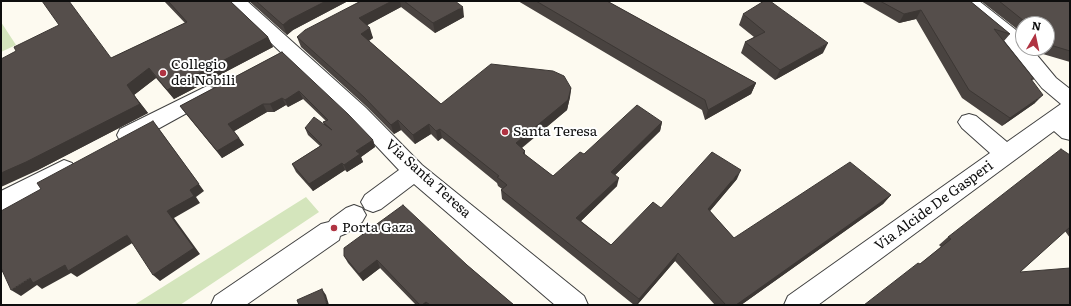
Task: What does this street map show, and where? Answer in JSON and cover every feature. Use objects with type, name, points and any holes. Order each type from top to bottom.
[{"type":"street","name":"Via Santa Teresa","points":[[236,1],[359,114],[414,171],[575,305]]},
{"type":"street","points":[[967,1],[1009,34],[1049,83],[1070,100]]},
{"type":"street","points":[[113,143],[225,84]]},
{"type":"street","points":[[974,119],[1011,150]]},
{"type":"street","name":"Via Alcide De Gasperi","points":[[797,305],[1011,150],[1065,120]]},
{"type":"street","points":[[1,202],[78,161]]},
{"type":"street","points":[[224,305],[349,219],[414,171]]},
{"type":"green space","points":[[1,22],[16,45],[1,52]]},
{"type":"green space","points":[[306,197],[319,212],[180,305],[134,305]]},
{"type":"building","points":[[42,1],[69,1],[111,58],[187,22],[168,1],[230,1],[268,37],[167,90],[149,68],[127,85],[140,104],[26,162],[1,173],[1,59],[16,51],[14,47],[59,25]]},
{"type":"building","points":[[256,1],[326,1],[289,20],[283,25]]},
{"type":"building","points":[[361,1],[392,1],[359,18],[370,28],[361,34],[441,104],[491,64],[553,71],[564,76],[571,88],[568,100],[516,143],[525,151],[523,153],[553,176],[580,152],[584,154],[637,105],[662,122],[611,172],[619,178],[576,218],[611,245],[653,202],[661,208],[712,152],[741,170],[708,209],[734,238],[850,162],[891,195],[736,305],[726,305],[678,253],[639,299],[501,190],[507,185],[497,177],[499,176],[440,129],[436,131],[429,124],[413,135],[398,120],[391,125],[364,97],[297,37],[305,30]]},
{"type":"building","points":[[404,1],[455,1],[463,7],[433,23]]},
{"type":"building","points":[[536,1],[607,1],[756,83],[708,110],[705,100]]},
{"type":"building","points":[[764,1],[770,1],[828,43],[780,70],[745,42],[765,32],[743,14]]},
{"type":"building","points":[[880,1],[970,1],[1010,34],[994,29],[1034,79],[1031,79],[1043,95],[1010,118],[969,90],[921,10],[904,14]]},
{"type":"building","points":[[999,1],[1070,1],[1070,51],[1055,46],[1055,16],[1018,16]]},
{"type":"building","points":[[282,52],[348,114],[373,140],[356,151],[360,154],[344,165],[342,163],[309,184],[292,164],[322,145],[305,128],[314,117],[332,130],[323,122],[328,120],[299,91],[285,100],[282,98],[270,104],[263,104],[228,124],[239,138],[217,151],[180,106]]},
{"type":"building","points":[[153,121],[199,184],[190,190],[194,196],[167,211],[194,248],[153,275],[127,235],[68,271],[65,265],[33,283],[30,278],[11,290],[1,268],[1,211],[41,189],[37,183]]},
{"type":"building","points":[[1061,149],[1070,155],[1070,227],[1020,272],[1070,268],[1070,305],[864,305],[918,263],[920,264],[951,239],[948,237]]},
{"type":"building","points":[[403,205],[467,265],[514,305],[430,305],[426,302],[420,305],[377,260],[359,274],[344,256],[344,248]]},
{"type":"building","points":[[322,289],[327,305],[299,305],[297,300]]},
{"type":"place","name":"Collegio dei Nobili","points":[[163,73]]},
{"type":"place","name":"Santa Teresa","points":[[505,132]]},
{"type":"place","name":"Porta Gaza","points":[[334,228]]}]
